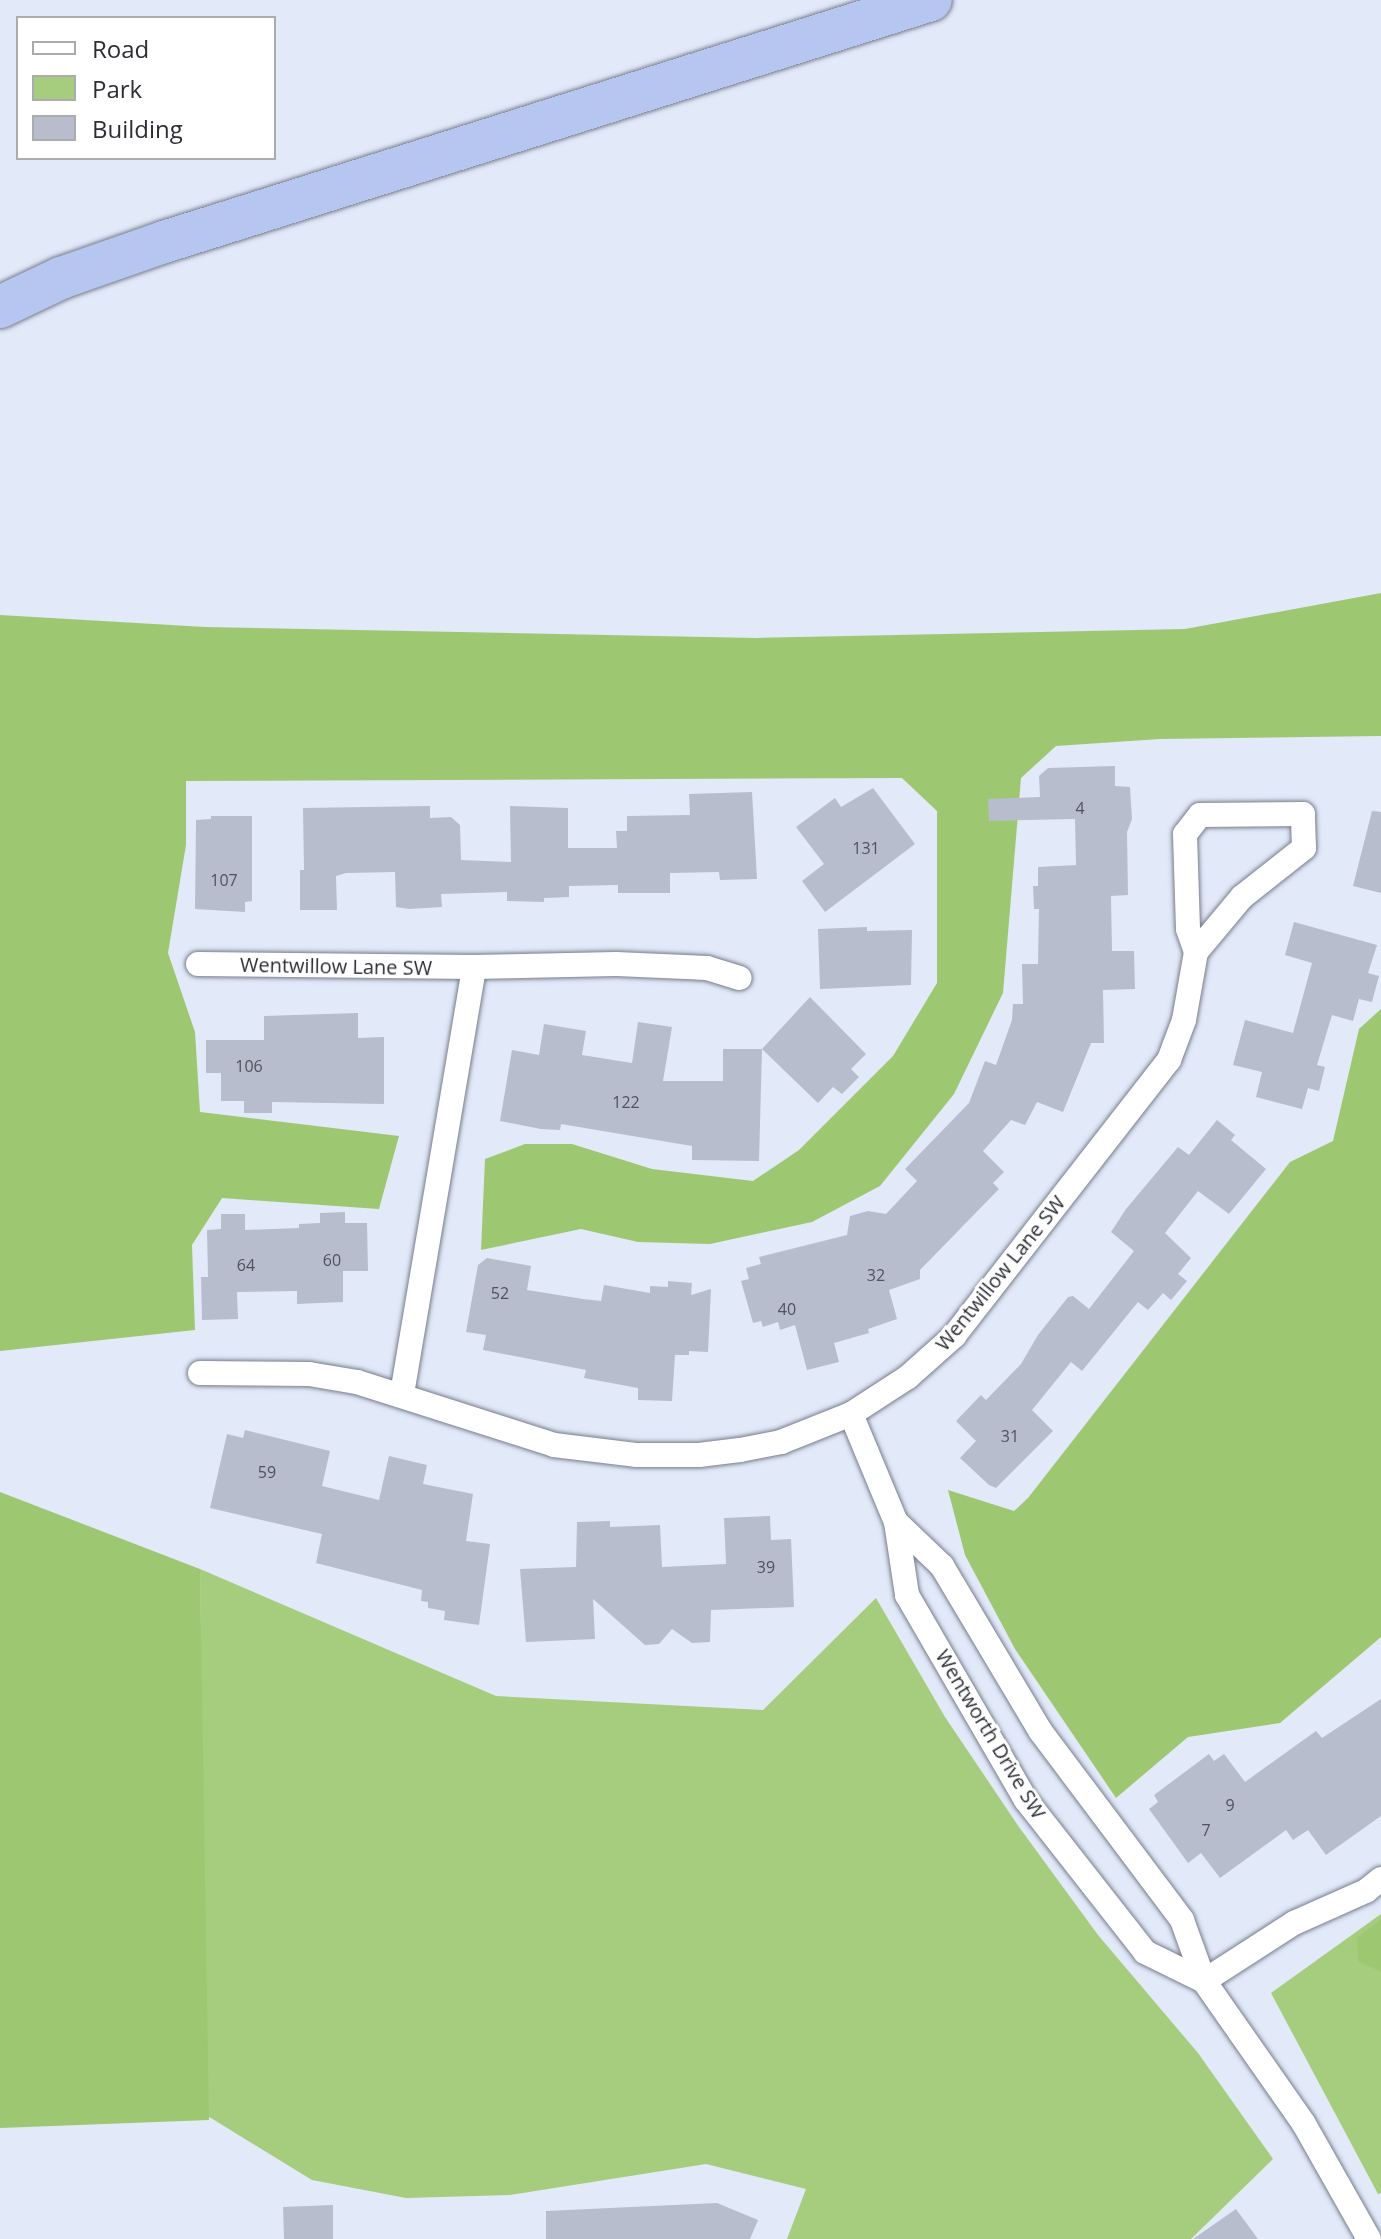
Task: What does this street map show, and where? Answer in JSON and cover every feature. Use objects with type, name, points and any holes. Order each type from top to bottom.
[{"type":"highway","points":[[0,307],[61,278],[164,242],[931,0]]},
{"type":"street","name":"Wentwillow Lane SW","points":[[200,1373],[309,1374],[402,1394],[490,1427],[554,1445],[637,1455],[699,1455],[740,1450],[781,1442],[851,1414],[908,1377],[954,1336],[1169,1060],[1184,1020],[1196,952],[1188,929],[1185,834],[1200,815],[1303,814],[1304,848],[1242,897],[1196,952]]},
{"type":"street","name":"Wentwillow Lane SW","points":[[198,964],[646,965],[707,968],[739,978]]},
{"type":"street","points":[[402,1394],[474,967]]},
{"type":"street","name":"Wentworth Drive SW","points":[[851,1414],[896,1522],[907,1595],[1026,1800],[1145,1952],[1204,1981]]},
{"type":"street","name":"Wentworth Drive SW","points":[[896,1522],[942,1566],[1041,1732],[1182,1920],[1204,1981],[1304,2124],[1369,2239]]},
{"type":"street","points":[[1204,1981],[1294,1923],[1366,1891],[1381,1879]]},
{"type":"green space","points":[[1381,593],[1381,736],[1160,739],[1056,746],[1021,778],[1003,993],[954,1094],[880,1186],[812,1222],[710,1244],[638,1242],[581,1229],[481,1250],[485,1159],[525,1144],[572,1144],[652,1169],[753,1181],[799,1150],[893,1056],[937,983],[937,811],[902,778],[186,781],[186,845],[168,953],[195,1032],[200,1112],[399,1136],[379,1209],[222,1198],[192,1245],[195,1330],[0,1351],[0,615],[205,627],[756,638],[1185,629]]},
{"type":"green space","points":[[1381,1009],[1381,1637],[1280,1723],[1188,1737],[1116,1798],[1015,1649],[965,1555],[948,1490],[1014,1511],[1028,1498],[1290,1162],[1333,1141],[1359,1029]]},
{"type":"green space","points":[[0,1492],[200,1569],[209,2120],[0,2128]]},
{"type":"green space","points":[[200,1569],[496,1696],[763,1710],[876,1598],[945,1717],[1019,1827],[1098,1935],[1198,2053],[1273,2159],[1191,2239],[787,2239],[806,2189],[706,2164],[510,2195],[406,2198],[312,2180],[206,2115]]},
{"type":"green space","points":[[1381,1914],[1381,2193],[1378,2194],[1271,1993]]},
{"type":"green space","points":[[1381,1919],[1381,1972],[1358,1961],[1357,1938]]},
{"type":"building","points":[[1115,766],[1115,786],[1130,787],[1132,819],[1127,832],[1128,895],[1111,896],[1112,951],[1134,951],[1135,989],[1103,990],[1104,1043],[1091,1043],[1063,1112],[1037,1102],[1025,1125],[1011,1120],[983,1151],[1004,1172],[993,1183],[999,1189],[920,1270],[920,1279],[889,1290],[897,1319],[868,1329],[869,1333],[834,1343],[839,1362],[807,1370],[795,1325],[780,1330],[778,1322],[763,1327],[761,1321],[753,1323],[741,1281],[749,1279],[746,1268],[761,1264],[759,1257],[847,1235],[850,1216],[868,1211],[886,1214],[917,1181],[905,1169],[969,1103],[985,1061],[996,1065],[1012,1020],[1013,1004],[1023,1004],[1022,964],[1038,964],[1039,909],[1034,909],[1033,886],[1038,886],[1038,867],[1076,865],[1075,819],[989,821],[988,799],[1040,797],[1039,776],[1048,768]]},
{"type":"building","points":[[873,788],[915,844],[825,912],[802,881],[824,864],[796,827],[835,798],[841,807]]},
{"type":"building","points":[[752,792],[757,879],[720,880],[719,872],[670,873],[670,893],[618,893],[618,885],[569,886],[569,897],[544,898],[544,902],[507,901],[507,892],[441,894],[442,907],[409,909],[396,907],[395,872],[346,873],[336,876],[337,910],[300,910],[300,870],[304,870],[303,808],[430,806],[430,818],[451,817],[460,825],[461,860],[511,862],[510,806],[568,808],[568,848],[617,848],[616,831],[627,831],[627,816],[690,815],[689,794]]},
{"type":"building","points":[[1372,811],[1381,812],[1381,893],[1353,886]]},
{"type":"building","points":[[211,816],[252,816],[252,901],[245,902],[245,912],[195,909],[196,820],[211,819]]},
{"type":"building","points":[[1294,922],[1377,945],[1368,973],[1379,976],[1372,1002],[1359,999],[1353,1021],[1332,1015],[1317,1065],[1325,1067],[1319,1091],[1308,1088],[1302,1109],[1256,1097],[1262,1072],[1233,1065],[1245,1020],[1293,1033],[1312,963],[1285,955]]},
{"type":"building","points":[[867,927],[867,931],[912,930],[911,985],[820,989],[818,929]]},
{"type":"building","points":[[810,997],[866,1054],[851,1069],[859,1077],[842,1094],[833,1087],[818,1103],[762,1049]]},
{"type":"building","points":[[358,1013],[358,1038],[384,1037],[384,1104],[272,1102],[272,1113],[244,1113],[244,1101],[221,1101],[221,1073],[206,1073],[206,1040],[264,1040],[264,1016]]},
{"type":"building","points":[[638,1022],[672,1027],[663,1081],[723,1081],[723,1049],[762,1049],[759,1161],[692,1160],[692,1146],[561,1124],[560,1130],[500,1121],[512,1050],[539,1055],[544,1024],[586,1031],[582,1055],[632,1063]]},
{"type":"building","points":[[1217,1120],[1235,1135],[1231,1140],[1266,1169],[1229,1214],[1198,1191],[1165,1233],[1191,1258],[1178,1274],[1187,1281],[1171,1300],[1163,1293],[1148,1310],[1138,1302],[1082,1371],[1071,1362],[1032,1410],[1053,1431],[996,1488],[989,1485],[960,1458],[976,1441],[956,1421],[981,1395],[986,1400],[1021,1364],[1038,1335],[1068,1297],[1073,1296],[1089,1309],[1134,1251],[1111,1232],[1126,1209],[1178,1147],[1189,1155]]},
{"type":"building","points":[[345,1212],[345,1223],[367,1223],[368,1271],[343,1271],[343,1302],[297,1304],[297,1291],[237,1292],[238,1319],[202,1320],[201,1277],[208,1277],[207,1230],[221,1229],[221,1214],[245,1214],[245,1230],[299,1228],[299,1224],[320,1223],[320,1213]]},
{"type":"building","points":[[487,1258],[531,1266],[527,1290],[583,1299],[601,1301],[604,1285],[650,1293],[650,1286],[668,1287],[668,1281],[692,1283],[691,1295],[711,1289],[708,1352],[689,1351],[689,1355],[675,1355],[672,1401],[638,1400],[638,1388],[584,1378],[586,1370],[483,1350],[486,1335],[466,1332],[478,1265]]},
{"type":"building","points":[[245,1430],[330,1451],[322,1486],[379,1500],[389,1456],[427,1465],[423,1484],[473,1494],[466,1541],[490,1544],[479,1625],[444,1620],[445,1611],[428,1608],[428,1602],[421,1601],[422,1590],[316,1563],[322,1534],[210,1508],[227,1434],[243,1438]]},
{"type":"building","points":[[770,1516],[771,1540],[791,1539],[794,1607],[711,1610],[710,1642],[692,1643],[672,1629],[659,1644],[645,1645],[593,1599],[595,1639],[526,1642],[520,1569],[576,1567],[577,1522],[610,1521],[610,1527],[660,1525],[662,1567],[726,1564],[724,1518]]},
{"type":"building","points":[[1381,1699],[1381,1816],[1326,1855],[1308,1830],[1293,1840],[1286,1830],[1220,1878],[1201,1853],[1188,1863],[1149,1809],[1158,1802],[1154,1795],[1209,1754],[1214,1761],[1224,1754],[1245,1782],[1316,1731],[1322,1738]]},
{"type":"building","points":[[717,2203],[758,2220],[750,2239],[546,2239],[546,2211]]},
{"type":"building","points":[[333,2205],[333,2239],[284,2239],[283,2207]]},
{"type":"building","points":[[1236,2209],[1258,2239],[1193,2239]]}]
